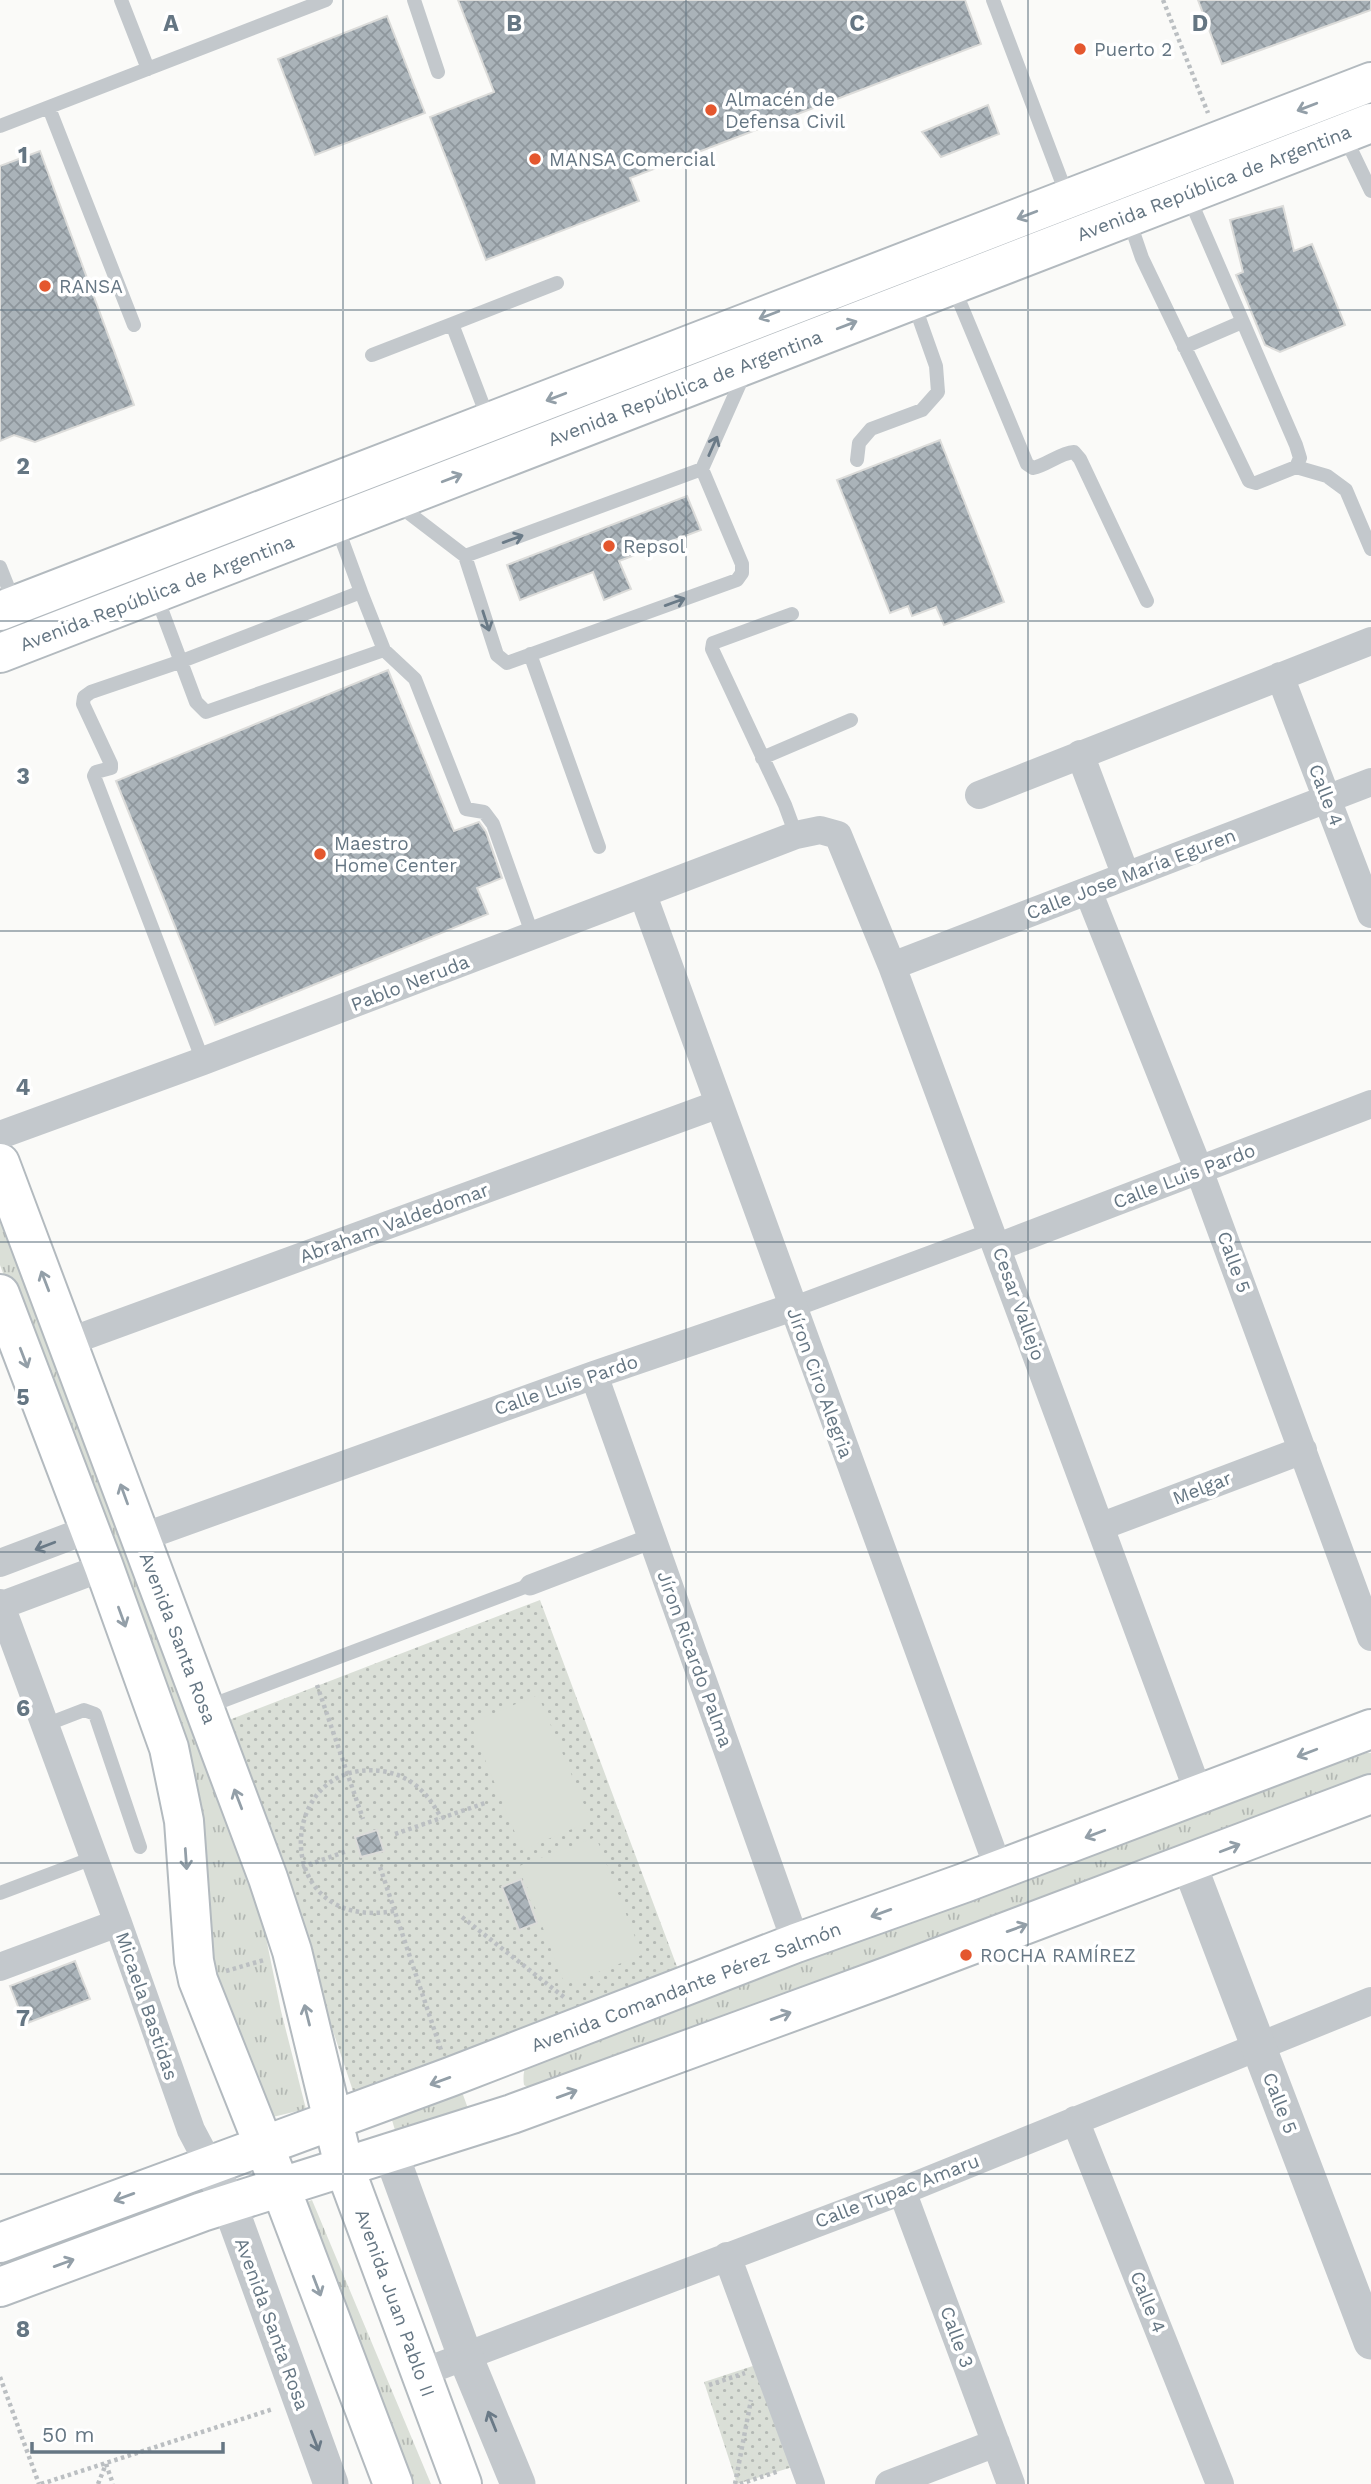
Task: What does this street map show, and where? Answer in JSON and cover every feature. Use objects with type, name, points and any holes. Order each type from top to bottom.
[{"type":"main road","name":"Avenida República de Argentina","points":[[15,626],[156,593],[913,300],[945,267],[1069,199],[1371,82]]},
{"type":"main road","name":"Avenida República de Argentina","points":[[15,626],[490,422],[945,267],[1128,217],[1357,128]]},
{"type":"main road","name":"Avenida Santa Rosa","points":[[0,1163],[268,1878],[292,1951],[333,2120]]},
{"type":"main road","points":[[0,1294],[90,1529],[169,1748],[184,1821],[194,1961],[198,1979],[393,2484]]},
{"type":"main road","name":"Avenida Comandante Pérez Salmón","points":[[0,2243],[450,2077],[796,1943],[999,1870],[1371,1729]]},
{"type":"main road","points":[[0,2287],[229,2203],[512,2114],[1371,1794]]},
{"type":"main road","points":[[494,2060],[487,2075],[488,2091],[497,2106],[512,2114]]},
{"type":"main road","name":"Avenida Juan Pablo II","points":[[333,2120],[344,2166],[462,2484]]},
{"type":"street","points":[[979,795],[1371,641]]},
{"type":"street","name":"Calle 4","points":[[1280,676],[1369,906]]},
{"type":"street","points":[[1080,754],[1126,876]]},
{"type":"street","name":"Calle Jose María Eguren","points":[[892,966],[1371,782]]},
{"type":"street","name":"Pablo Neruda","points":[[0,1135],[808,833]]},
{"type":"street","name":"Cesar Vallejo","points":[[808,833],[838,835],[892,966],[1102,1526],[1199,1794]]},
{"type":"street","name":"Calle 5","points":[[1088,891],[1199,1170],[1371,1637]]},
{"type":"street","name":"Jíron Ciro Alegria","points":[[643,895],[999,1870]]},
{"type":"street","name":"Abraham Valdedomar","points":[[68,1342],[719,1104]]},
{"type":"street","name":"Calle Luis Pardo","points":[[140,1538],[594,1375],[1199,1170],[1371,1104]]},
{"type":"street","name":"Jíron Ricardo Palma","points":[[594,1375],[796,1943]]},
{"type":"street","name":"Melgar","points":[[1102,1526],[1303,1450]]},
{"type":"street","points":[[0,1563],[90,1529]]},
{"type":"street","points":[[530,1585],[653,1538]]},
{"type":"street","points":[[104,1567],[0,1605],[118,1923]]},
{"type":"street","name":"Calle 5","points":[[1189,1864],[1371,2342]]},
{"type":"street","name":"Micaela Bastidas","points":[[0,1967],[118,1923],[191,2130],[209,2166]]},
{"type":"street","name":"Calle Tupac Amaru","points":[[421,2373],[902,2191],[1371,2001]]},
{"type":"street","name":"Calle 4","points":[[1075,2120],[1220,2484]]},
{"type":"street","points":[[390,2151],[465,2356],[518,2484]]},
{"type":"street","name":"Avenida Santa Rosa","points":[[209,2166],[229,2203],[331,2484]]},
{"type":"street","name":"Calle 3","points":[[902,2191],[1012,2484]]},
{"type":"street","points":[[727,2256],[811,2484]]},
{"type":"street","points":[[889,2484],[996,2443]]},
{"type":"lane","points":[[121,0],[148,69]]},
{"type":"lane","points":[[0,127],[326,0]]},
{"type":"lane","points":[[414,0],[438,72]]},
{"type":"lane","points":[[993,0],[1069,199]]},
{"type":"lane","points":[[48,107],[134,325]]},
{"type":"lane","points":[[1357,128],[1371,191]]},
{"type":"lane","points":[[1187,194],[1296,445],[1300,458],[1296,467]]},
{"type":"lane","points":[[1128,217],[1142,258],[1249,481],[1256,483],[1296,467],[1327,477],[1346,490],[1371,549]]},
{"type":"lane","points":[[945,267],[1027,464],[1033,468],[1074,452],[1080,459],[1147,601]]},
{"type":"lane","points":[[372,355],[556,283]]},
{"type":"lane","points":[[857,460],[859,443],[871,429],[922,410],[938,392],[936,366],[913,300]]},
{"type":"lane","points":[[1184,347],[1242,321]]},
{"type":"lane","points":[[452,324],[490,422]]},
{"type":"lane","points":[[465,556],[702,469],[749,363]]},
{"type":"lane","points":[[393,501],[465,556],[497,655],[507,663],[737,580],[742,573],[741,564],[702,469]]},
{"type":"lane","points":[[336,523],[384,650],[415,679],[466,809],[484,812],[493,824],[533,936]]},
{"type":"lane","points":[[0,567],[15,626]]},
{"type":"lane","points":[[203,1061],[94,776],[96,772],[111,768],[111,764],[83,704],[84,697],[91,692],[182,661],[361,592]]},
{"type":"lane","points":[[156,593],[196,702],[206,712],[384,650]]},
{"type":"lane","points":[[792,614],[713,643],[714,656],[762,758],[808,833]]},
{"type":"lane","points":[[530,654],[599,847]]},
{"type":"lane","points":[[762,758],[851,720]]},
{"type":"lane","points":[[204,1708],[530,1585]]},
{"type":"lane","points":[[45,1725],[84,1710],[95,1714],[139,1847]]},
{"type":"lane","points":[[0,1893],[93,1858]]},
{"type":"path","points":[[1163,0],[1220,141]]},
{"type":"path","points":[[311,1668],[363,1819]]},
{"type":"path","points":[[394,1911],[374,1914],[352,1912],[331,1902],[314,1886],[304,1867],[299,1844],[302,1821],[313,1801],[328,1784],[348,1774],[371,1770],[393,1773],[414,1782],[430,1798],[442,1818]]},
{"type":"path","points":[[395,1834],[485,1803]]},
{"type":"path","points":[[268,1878],[347,1851]]},
{"type":"path","points":[[380,1867],[450,2077]]},
{"type":"path","points":[[462,1917],[597,2021]]},
{"type":"path","points":[[198,1979],[292,1951]]},
{"type":"path","points":[[709,2385],[746,2373]]},
{"type":"path","points":[[0,2377],[40,2484],[270,2410]]},
{"type":"path","points":[[735,2484],[746,2420]]},
{"type":"path","points":[[98,2484],[106,2463]]},
{"type":"path","points":[[106,2463],[113,2484]]},
{"type":"path","points":[[740,2484],[779,2471]]},
{"type":"green space","points":[[0,1187],[225,1806],[263,1923],[281,2011],[306,2109],[252,2122],[204,1965],[201,1814],[0,1265]]},
{"type":"green space","points":[[540,1600],[679,1972],[354,2094],[229,1720]]},
{"type":"green space","points":[[538,1695],[591,1821],[522,1850],[470,1723]]},
{"type":"green space","points":[[1371,1753],[1371,1788],[533,2090],[524,2085],[526,2067],[536,2053]]},
{"type":"green space","points":[[596,1837],[642,1955],[565,1985],[519,1866]]},
{"type":"green space","points":[[462,2092],[474,2125],[399,2144],[392,2120]]},
{"type":"green space","points":[[312,2200],[431,2484],[396,2484],[285,2210]]},
{"type":"green space","points":[[762,2363],[796,2466],[737,2484],[704,2382]]},
{"type":"building","points":[[458,0],[965,0],[981,44],[630,178],[639,201],[486,260],[430,117],[494,92]]},
{"type":"building","points":[[1198,0],[1371,0],[1371,10],[1222,64]]},
{"type":"building","points":[[387,16],[425,113],[315,155],[278,59]]},
{"type":"building","points":[[988,105],[999,134],[941,157],[922,132]]},
{"type":"building","name":"RANSA","points":[[40,151],[134,405],[35,442],[14,435],[0,441],[0,166]]},
{"type":"building","points":[[1283,206],[1294,251],[1312,244],[1345,325],[1280,352],[1265,345],[1236,275],[1243,272],[1230,220]]},
{"type":"building","points":[[940,440],[1004,602],[944,625],[936,607],[912,616],[908,606],[890,613],[837,480]]},
{"type":"building","name":"Repsol","points":[[687,496],[701,530],[619,561],[631,589],[604,600],[593,572],[520,600],[507,565]]},
{"type":"building","name":"Maestro Home Center","points":[[388,670],[454,831],[479,822],[486,832],[502,878],[477,888],[488,914],[215,1025],[116,781]]},
{"type":"building","points":[[377,1830],[384,1851],[361,1857],[355,1837]]},
{"type":"building","points":[[521,1879],[537,1923],[519,1930],[502,1887]]},
{"type":"building","points":[[75,1961],[90,1999],[25,2024],[10,1986]]},
{"type":"place","name":"Puerto 2","points":[[1080,49]]},
{"type":"place","name":"Almacén de Defensa Civil","points":[[711,110]]},
{"type":"place","name":"MANSA Comercial","points":[[535,159]]},
{"type":"place","name":"RANSA","points":[[45,286]]},
{"type":"place","name":"Repsol","points":[[609,546]]},
{"type":"place","name":"Maestro Home Center","points":[[320,854]]},
{"type":"place","name":"ROCHA RAMÍREZ","points":[[966,1955]]}]
